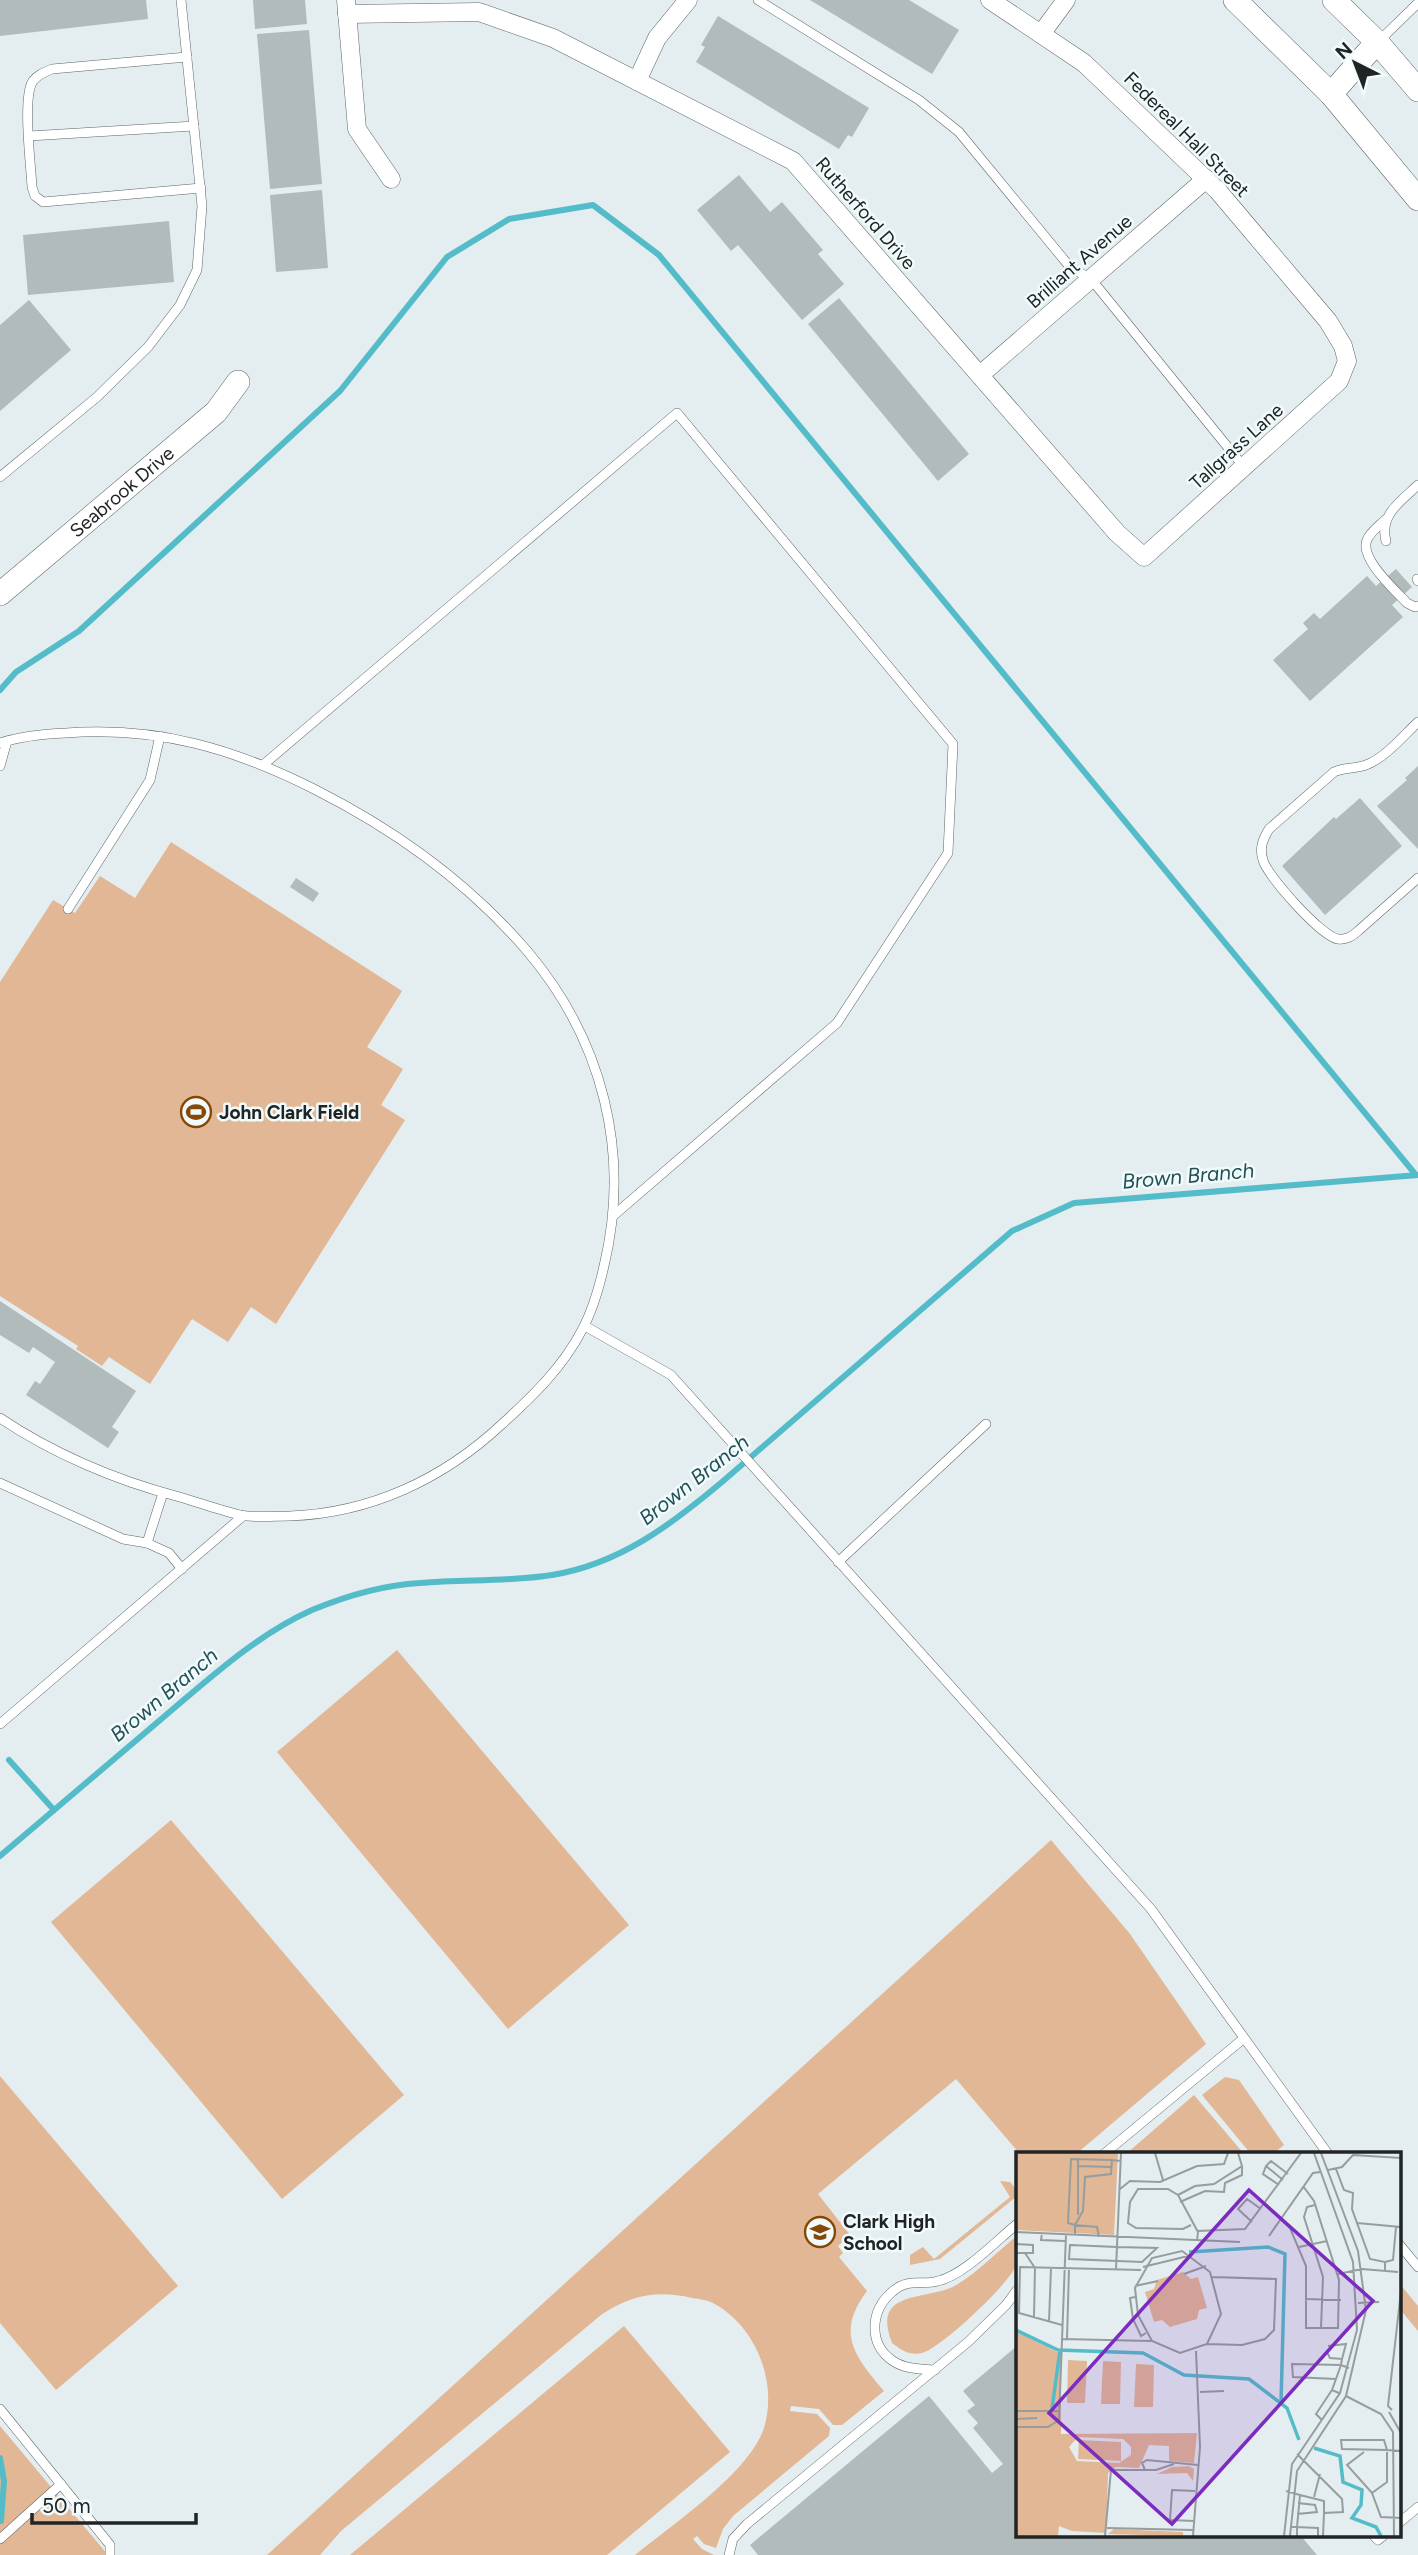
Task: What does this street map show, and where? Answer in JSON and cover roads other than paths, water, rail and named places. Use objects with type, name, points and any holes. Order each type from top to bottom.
[{"type":"street","points":[[637,81],[657,38],[688,0]]},
{"type":"street","name":"Federeal Hall Street","points":[[990,0],[1084,62],[1206,179],[1328,321],[1343,345],[1347,361]]},
{"type":"street","points":[[1041,34],[1066,0]]},
{"type":"street","points":[[1236,0],[1331,94],[1418,199]]},
{"type":"street","points":[[1334,0],[1418,90]]},
{"type":"street","points":[[346,7],[357,129],[391,179]]},
{"type":"street","name":"Rutherford Drive","points":[[346,7],[479,12],[553,38],[793,161],[1117,533],[1144,557]]},
{"type":"street","points":[[1331,94],[1377,43]]},
{"type":"street","name":"Brilliant Avenue","points":[[979,375],[1206,179]]},
{"type":"street","name":"Tallgrass Lane","points":[[1144,557],[1339,381],[1347,361]]},
{"type":"street","name":"Seabrook Drive","points":[[0,594],[216,411],[239,382]]},
{"type":"lane","points":[[0,477],[97,397],[148,347],[169,321],[197,270],[201,188],[181,0]]},
{"type":"lane","points":[[758,0],[919,100],[959,132],[1070,267],[1091,279],[1244,467]]},
{"type":"lane","points":[[1377,43],[1418,3]]},
{"type":"lane","points":[[187,57],[52,69],[40,74],[32,82],[28,93],[32,187],[35,196],[43,201],[201,188]]},
{"type":"lane","points":[[29,136],[194,126]]},
{"type":"lane","points":[[263,765],[677,413],[953,744],[948,853],[837,1023],[613,1216]]},
{"type":"lane","points":[[1418,485],[1391,511],[1365,543],[1367,558],[1407,603],[1418,606]]},
{"type":"lane","points":[[1385,520],[1385,541]]},
{"type":"lane","points":[[1418,722],[1376,760],[1364,766],[1346,766],[1334,772],[1269,829],[1262,840],[1261,853],[1263,864],[1270,874],[1320,929],[1340,939],[1348,938],[1358,931],[1418,878]]},
{"type":"lane","points":[[0,766],[3,742],[47,734],[88,731],[130,731],[160,736],[219,748],[263,765],[348,806],[405,842],[480,903],[527,952],[544,974],[573,1021],[594,1068],[613,1138],[616,1178],[613,1216],[599,1287],[585,1326],[569,1352],[545,1383],[471,1450],[430,1477],[369,1504],[308,1515],[243,1516],[163,1493],[93,1467],[0,1418]]},
{"type":"lane","points":[[68,909],[150,780],[160,736]]},
{"type":"lane","points":[[585,1326],[671,1375],[1151,1909],[1327,2152]]},
{"type":"lane","points":[[838,1562],[986,1424]]},
{"type":"lane","points":[[0,1483],[123,1539],[147,1542],[169,1553],[182,1569]]},
{"type":"lane","points":[[147,1542],[163,1493]]},
{"type":"lane","points":[[0,1724],[243,1516]]},
{"type":"lane","points":[[1106,2152],[1243,2039]]},
{"type":"lane","points":[[935,2370],[913,2369],[894,2361],[878,2347],[874,2325],[880,2307],[893,2291],[912,2281],[937,2282],[957,2273],[1016,2225]]},
{"type":"lane","points":[[1400,2245],[1418,2267]]},
{"type":"lane","points":[[729,2555],[733,2539],[747,2524],[968,2342],[1006,2305],[1016,2291]]},
{"type":"lane","points":[[0,2409],[110,2545],[110,2555]]},
{"type":"lane","points":[[0,2539],[61,2484]]},
{"type":"lane","points":[[1400,2522],[1418,2507]]},
{"type":"waterway","points":[[0,690],[16,672],[79,631],[340,391],[447,257],[509,219],[593,205],[659,255],[1416,1175]]},
{"type":"waterway","name":"Brown Branch","points":[[0,1856],[236,1657],[273,1631],[312,1610],[352,1596],[406,1584],[519,1579],[577,1570],[644,1540],[684,1513],[722,1482],[1012,1231],[1074,1203],[1418,1175]]},
{"type":"waterway","points":[[9,1760],[54,1810]]},
{"type":"waterway","points":[[0,2458],[4,2481],[1,2521]]},
{"type":"place","name":"John Clark Field","points":[[196,1112]]},
{"type":"place","name":"Clark High School","points":[[820,2232]]}]
